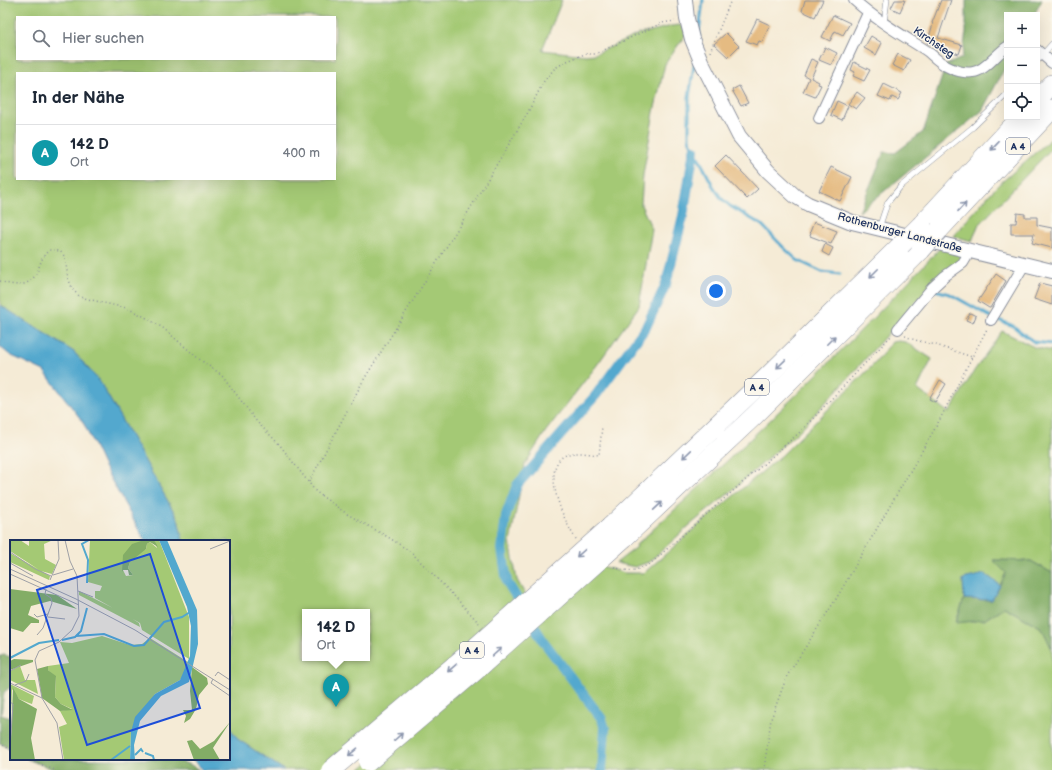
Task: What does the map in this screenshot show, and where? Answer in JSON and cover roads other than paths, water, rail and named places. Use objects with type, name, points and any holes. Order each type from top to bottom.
[{"type":"highway","points":[[1040,97],[1052,84]]},
{"type":"highway","name":"A 4","points":[[331,770],[473,649],[617,532],[758,412],[921,250],[1052,109]]},
{"type":"highway","name":"A 4","points":[[359,770],[480,667],[617,532],[766,378],[922,224],[1018,120]]},
{"type":"street","name":"Rothenburger Landstraße","points":[[685,0],[687,19],[692,39],[739,136],[768,171],[796,196],[808,204],[852,222],[1052,271]]},
{"type":"street","name":"Kirchsteg","points":[[854,0],[868,13],[933,55],[946,66],[963,72],[973,72],[982,69],[998,53],[1006,48]]},
{"type":"street","points":[[818,118],[868,13]]},
{"type":"street","points":[[1040,56],[1052,63]]},
{"type":"street","points":[[898,329],[932,288],[963,263],[968,250]]},
{"type":"street","points":[[991,320],[1024,265]]},
{"type":"lane","points":[[884,24],[887,0]]},
{"type":"lane","points":[[1040,54],[1052,44]]},
{"type":"lane","points":[[879,228],[888,202],[901,186],[973,127],[1004,97]]},
{"type":"water","points":[[0,305],[74,352],[100,382],[178,519],[183,540],[144,540],[103,465],[83,422],[44,371],[10,355],[0,347]]},
{"type":"water","points":[[985,574],[1000,585],[992,600],[964,599],[963,579]]},
{"type":"water","points":[[230,728],[239,740],[284,770],[203,770],[193,760],[230,760]]},
{"type":"waterway","points":[[698,41],[703,0]]},
{"type":"waterway","points":[[695,60],[689,97],[689,139],[713,186],[721,198],[730,206],[762,225],[797,260],[822,272],[840,274]]},
{"type":"waterway","points":[[602,770],[605,729],[602,719],[544,642],[507,582],[502,549],[506,515],[517,485],[596,395],[646,327],[666,284],[683,216],[694,150]]},
{"type":"waterway","points":[[935,290],[950,294],[991,317]]},
{"type":"waterway","points":[[996,319],[1013,326],[1034,342],[1052,344]]},
{"type":"place","name":"142 D","points":[[336,707]]}]
